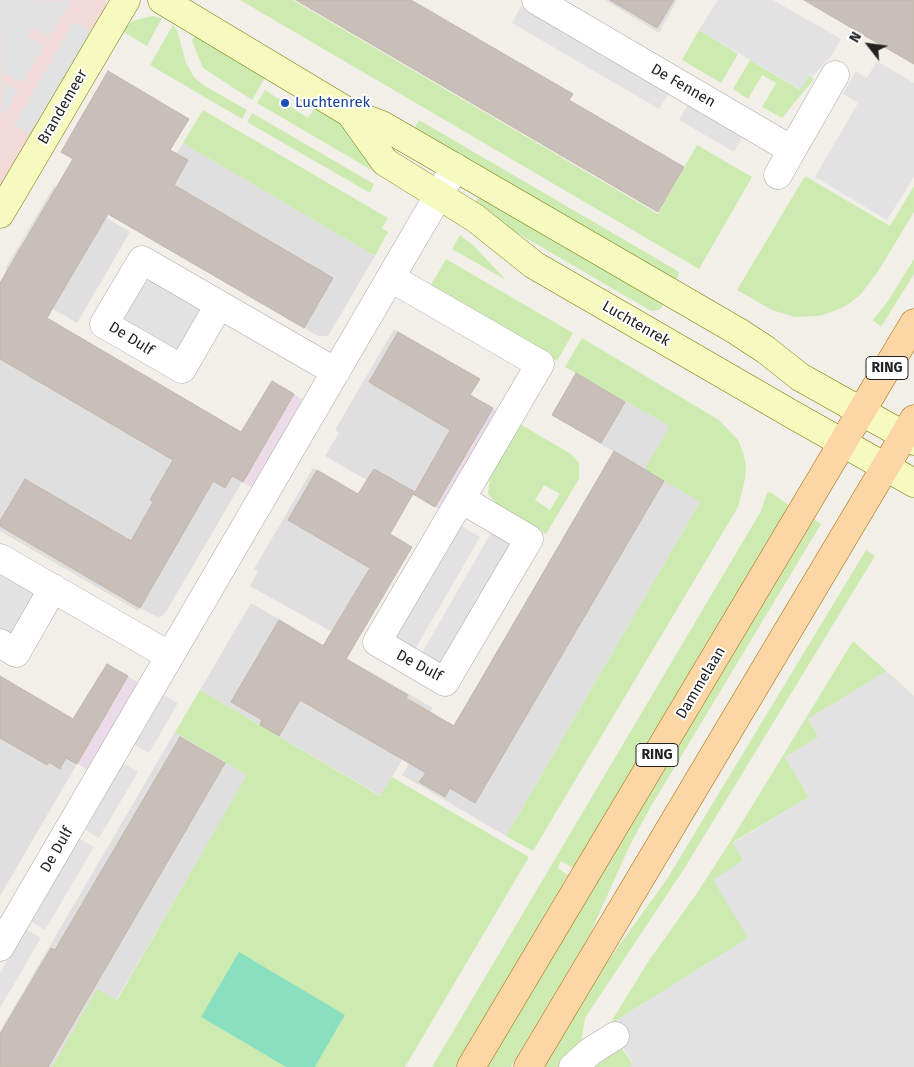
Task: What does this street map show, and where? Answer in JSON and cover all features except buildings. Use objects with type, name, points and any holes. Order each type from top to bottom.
[{"type":"main road","name":"Dammelaan","points":[[471,1067],[914,324]]},
{"type":"main road","points":[[528,1067],[886,467],[911,432]]},
{"type":"street","name":"Brandemeer","points":[[0,214],[126,0]]},
{"type":"street","name":"Luchtenrek","points":[[162,0],[350,114],[382,125],[737,331],[766,350],[800,377],[861,413],[911,432]]},
{"type":"street","name":"De Fennen","points":[[547,3],[792,150]]},
{"type":"street","points":[[778,175],[835,75]]},
{"type":"street","name":"Luchtenrek","points":[[350,114],[385,162],[475,218],[534,265],[914,483]]},
{"type":"street","name":"De Dulf","points":[[1,941],[456,167]]},
{"type":"street","name":"De Dulf","points":[[391,278],[540,364],[377,642],[445,682],[529,539],[461,499]]},
{"type":"street","points":[[219,305],[336,372]]},
{"type":"street","points":[[0,558],[170,656]]},
{"type":"street","points":[[0,643],[16,652],[53,588]]},
{"type":"street","points":[[573,1067],[591,1051],[616,1036]]},
{"type":"shaded area","points":[[0,0],[106,0],[106,4],[104,11],[0,189]]},
{"type":"shaded area","points":[[0,0],[72,1],[49,38],[32,28],[28,36],[45,46],[22,83],[5,73],[1,80]]},
{"type":"shaded area","points":[[605,0],[677,0],[659,33]]},
{"type":"shaded area","points":[[718,0],[773,0],[841,39],[832,55],[813,76],[809,75],[801,90],[699,30]]},
{"type":"shaded area","points":[[521,6],[669,93],[659,109],[512,23]]},
{"type":"shaded area","points":[[74,21],[92,32],[32,135],[14,125]]},
{"type":"shaded area","points":[[877,61],[914,83],[914,177],[887,220],[815,177],[858,103],[843,94],[856,71],[867,78]]},
{"type":"shaded area","points":[[1,81],[18,91],[2,117]]},
{"type":"shaded area","points":[[688,104],[743,135],[734,152],[679,120]]},
{"type":"shaded area","points":[[183,143],[375,256],[328,336],[318,336],[141,233],[140,217]]},
{"type":"shaded area","points":[[54,186],[130,232],[77,323],[2,279],[7,270],[5,269]]},
{"type":"shaded area","points":[[147,278],[201,310],[176,351],[123,320]]},
{"type":"shaded area","points":[[0,291],[220,469],[242,482],[162,616],[157,617],[140,608],[138,611],[0,531]]},
{"type":"shaded area","points":[[394,329],[479,379],[407,503],[325,456],[339,433],[335,430]]},
{"type":"shaded area","points":[[576,373],[670,426],[700,502],[506,836],[402,775],[437,717],[453,726],[614,452],[552,415]]},
{"type":"shaded area","points":[[272,381],[305,401],[254,489],[220,469]]},
{"type":"shaded area","points":[[470,395],[498,412],[440,510],[412,494]]},
{"type":"shaded area","points":[[313,468],[399,518],[332,632],[250,586],[258,571],[254,569]]},
{"type":"shaded area","points":[[460,525],[480,537],[414,651],[394,640]]},
{"type":"shaded area","points":[[492,531],[512,543],[440,666],[421,655]]},
{"type":"shaded area","points":[[0,573],[34,594],[10,635],[0,629]]},
{"type":"shaded area","points":[[251,603],[433,708],[381,796],[200,690]]},
{"type":"shaded area","points":[[107,664],[139,683],[88,770],[55,751]]},
{"type":"shaded area","points":[[886,671],[914,696],[914,1067],[629,1067],[633,1064],[609,1025],[748,938],[713,880],[743,860],[733,843],[809,797],[785,757],[819,737],[808,719]]},
{"type":"shaded area","points":[[0,676],[77,764],[0,896]]},
{"type":"shaded area","points":[[162,694],[178,703],[149,753],[133,744]]},
{"type":"shaded area","points":[[175,732],[248,775],[116,1000],[97,990],[52,1067],[0,1067],[0,1031]]},
{"type":"shaded area","points":[[123,763],[138,772],[99,838],[84,829]]},
{"type":"shaded area","points":[[78,838],[94,847],[45,930],[30,921]]},
{"type":"shaded area","points":[[25,929],[41,938],[0,1008],[0,973]]},
{"type":"green space","points":[[240,0],[293,0],[658,214],[697,145],[752,177],[699,269]]},
{"type":"green space","points":[[152,16],[162,18],[147,46],[122,31],[133,21]]},
{"type":"green space","points":[[173,25],[177,30],[186,63],[194,77],[203,85],[247,110],[242,119],[150,65]]},
{"type":"green space","points":[[699,30],[738,54],[721,83],[682,60]]},
{"type":"green space","points":[[195,36],[264,76],[265,78],[252,100],[203,68],[192,40]]},
{"type":"green space","points":[[750,60],[800,90],[809,75],[814,79],[782,118],[762,107],[776,83],[762,75],[748,99],[733,89]]},
{"type":"green space","points":[[265,90],[308,118],[316,106],[337,118],[382,171],[380,175],[257,103]]},
{"type":"green space","points":[[203,110],[388,218],[382,228],[388,232],[375,256],[183,143]]},
{"type":"green space","points":[[252,113],[374,184],[370,193],[247,122]]},
{"type":"green space","points":[[419,120],[676,270],[679,273],[677,279],[675,281],[414,129]]},
{"type":"green space","points":[[805,176],[890,226],[914,186],[914,212],[879,270],[861,294],[846,306],[834,311],[819,316],[795,317],[772,310],[737,290]]},
{"type":"green space","points":[[481,195],[663,302],[662,307],[659,310],[651,311],[478,210],[476,201]]},
{"type":"green space","points":[[460,235],[473,245],[506,280],[452,249]]},
{"type":"green space","points":[[446,259],[573,333],[557,361],[430,287]]},
{"type":"green space","points":[[914,259],[914,274],[881,327],[873,320],[888,301]]},
{"type":"green space","points":[[582,338],[719,420],[738,440],[746,465],[745,479],[738,507],[533,851],[506,836],[700,502],[645,469],[670,426],[565,367]]},
{"type":"green space","points":[[520,424],[571,454],[579,463],[579,479],[546,534],[499,507],[488,494],[490,475]],"holes":[[[544,485],[560,494],[550,510],[535,500]]]},
{"type":"green space","points":[[770,492],[790,506],[573,868],[561,861],[558,868],[568,875],[456,1067],[432,1067],[761,511],[767,493]]},
{"type":"green space","points":[[814,519],[821,524],[650,808],[630,845],[589,936],[511,1067],[487,1067]]},
{"type":"green space","points":[[866,550],[875,556],[684,869],[585,1018],[581,1043],[570,1050],[558,1067],[544,1067],[610,958],[667,879]]},
{"type":"green space","points":[[853,641],[914,696],[883,675],[808,719],[819,737],[785,757],[809,797],[733,842],[743,860],[748,938],[609,1025],[648,962],[697,893],[730,842]]},
{"type":"green space","points":[[200,690],[380,796],[392,777],[529,857],[405,1067],[315,1067],[345,1015],[201,1017],[286,1067],[52,1067],[97,989],[117,1000],[247,775],[175,732]]},
{"type":"green space","points":[[239,952],[345,1015],[315,1067],[286,1067],[201,1017]]},
{"type":"green space","points":[[622,1048],[633,1065],[629,1067],[594,1067]]},
{"type":"place","name":"Luchtenrek","points":[[285,103]]}]
